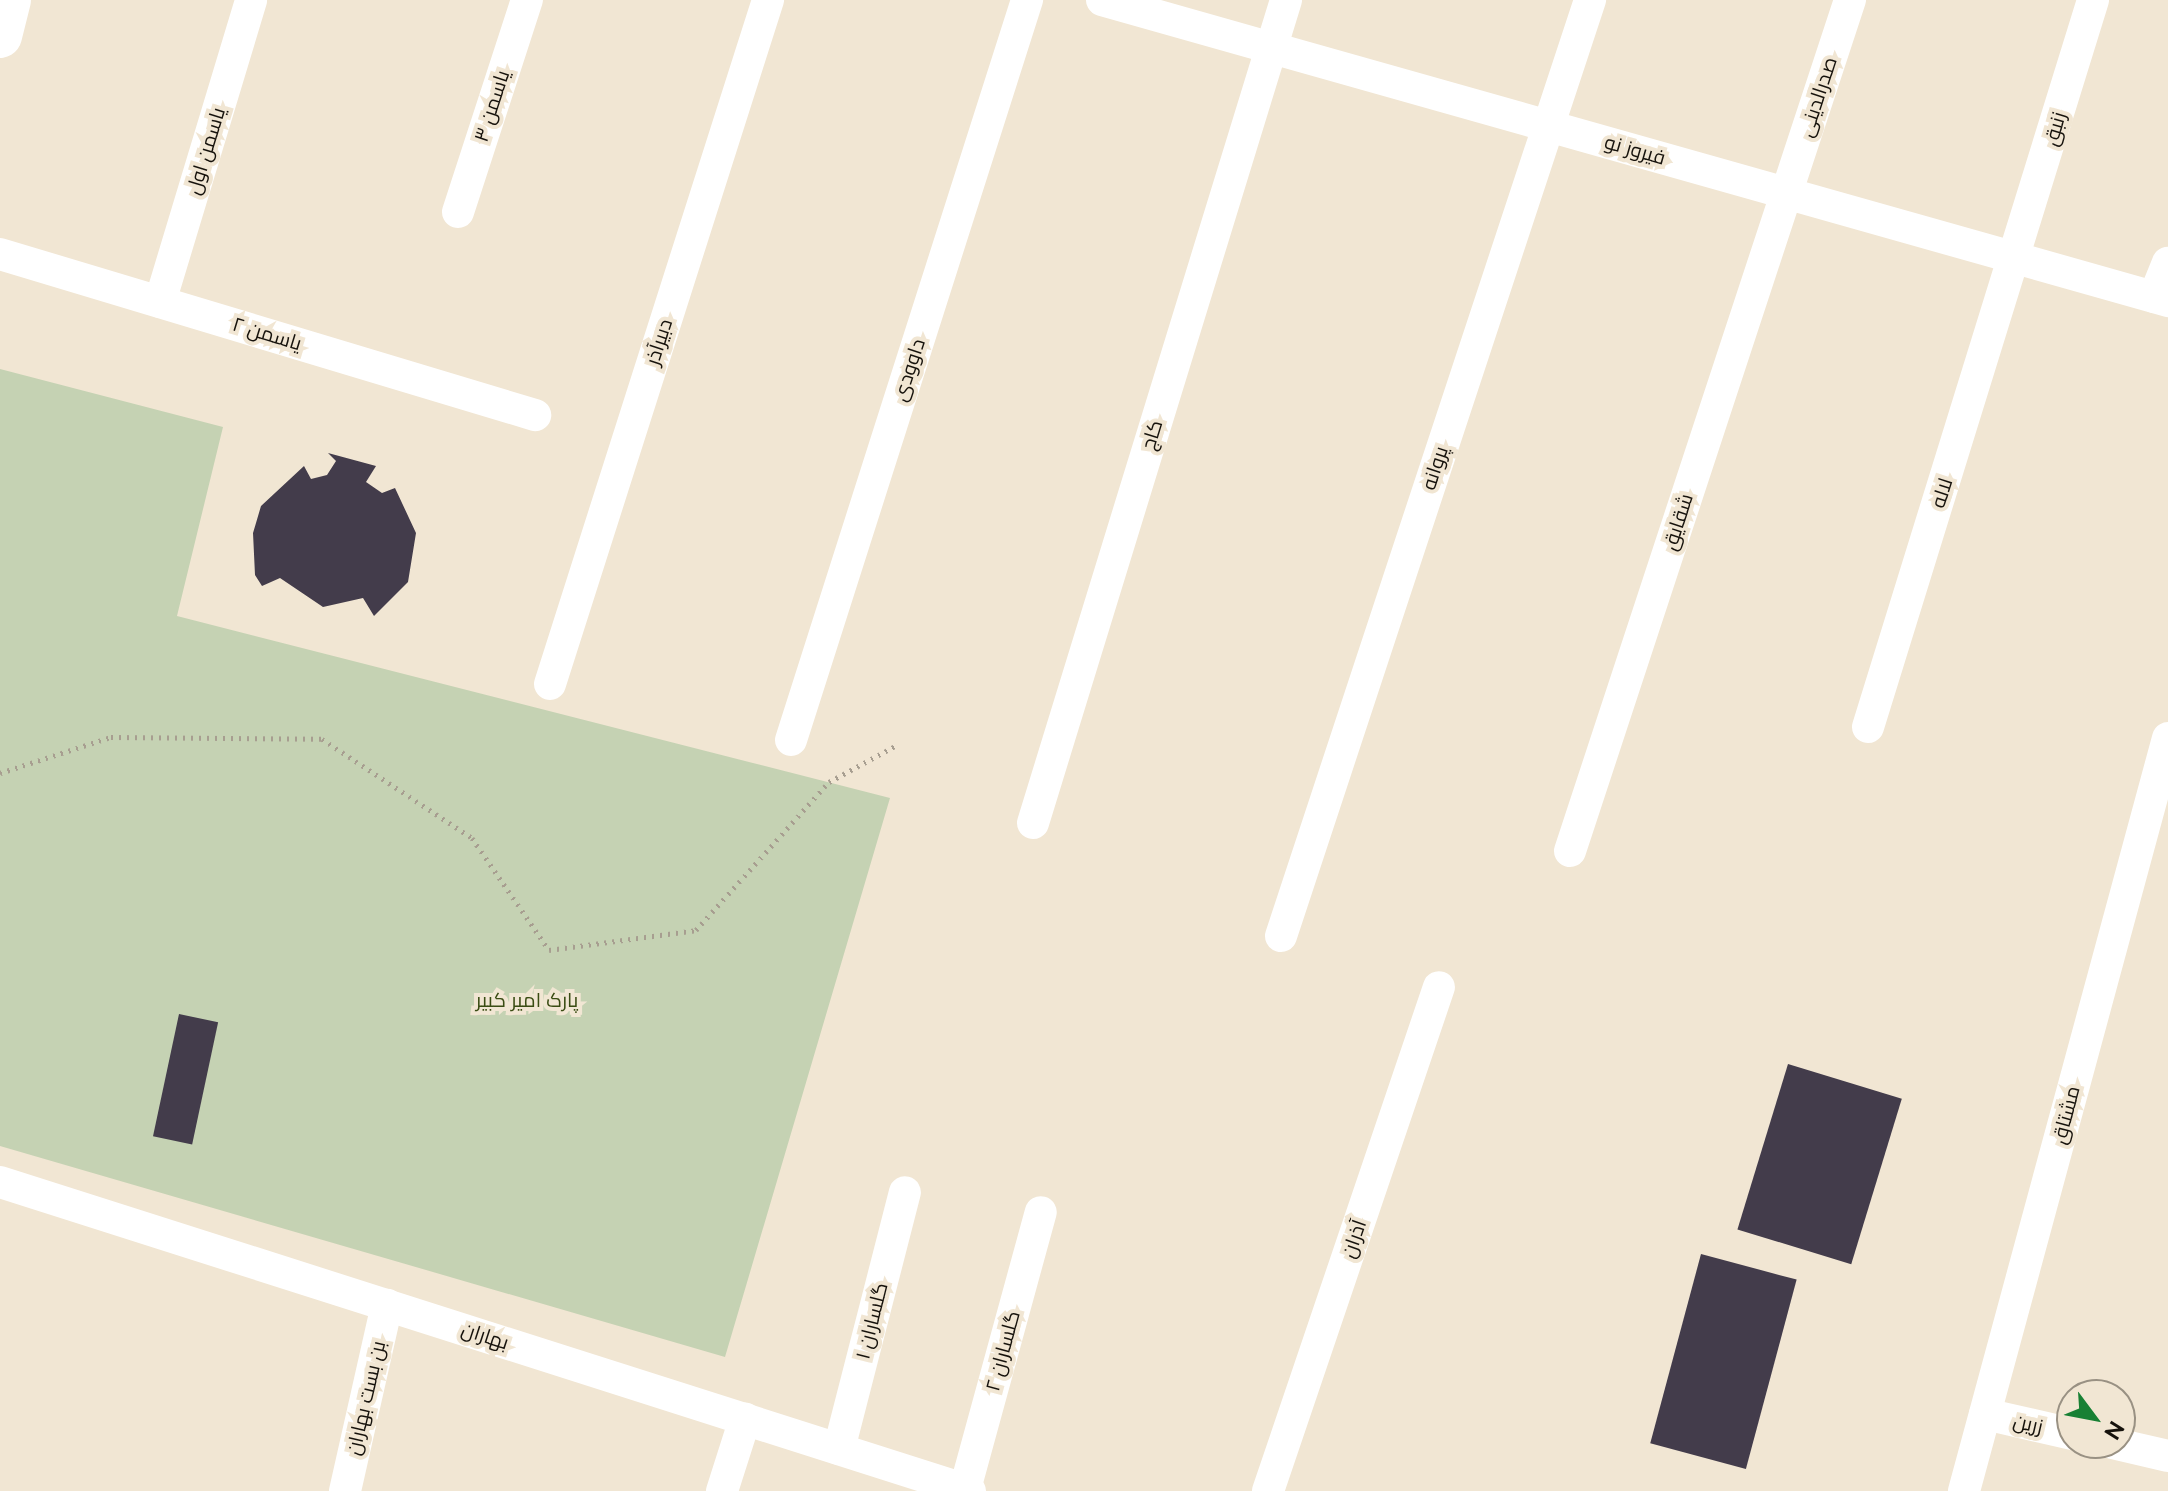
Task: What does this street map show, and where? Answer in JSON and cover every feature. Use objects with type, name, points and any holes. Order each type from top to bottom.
[{"type":"main road","points":[[0,36],[9,0]]},
{"type":"street","name":"یاسمن اول","points":[[160,302],[251,0]]},
{"type":"street","name":"یاسمن ۳","points":[[458,212],[527,0]]},
{"type":"street","name":"دبیرآذر","points":[[550,684],[768,0]]},
{"type":"street","name":"داوودی","points":[[791,740],[1027,0]]},
{"type":"street","name":"فیروز نو","points":[[1102,0],[2161,299]]},
{"type":"street","name":"کاج","points":[[1033,823],[1286,0]]},
{"type":"street","name":"پروانه","points":[[1281,936],[1590,0]]},
{"type":"street","name":"صدرالدینی","points":[[1787,193],[1850,0]]},
{"type":"street","name":"زنبق","points":[[2017,258],[2093,0]]},
{"type":"street","name":"شقایق","points":[[1570,851],[1787,193]]},
{"type":"street","name":"یاسمن ۲","points":[[0,254],[535,415]]},
{"type":"street","name":"لاله","points":[[1868,727],[2017,258]]},
{"type":"street","points":[[2161,299],[2168,263]]},
{"type":"street","name":"مشتاق","points":[[1964,1491],[2168,738]]},
{"type":"street","name":"آذران","points":[[1268,1491],[1439,987]]},
{"type":"street","name":"بهاران","points":[[0,1182],[953,1488]]},
{"type":"street","name":"گلساران ۱","points":[[839,1449],[905,1192]]},
{"type":"street","name":"گلساران ۲","points":[[953,1488],[1041,1212]]},
{"type":"street","name":"بن بست بهاران","points":[[345,1491],[387,1305]]},
{"type":"street","name":"زرین","points":[[1985,1414],[2056,1430]]},
{"type":"street","points":[[722,1491],[745,1419]]},
{"type":"street","points":[[2136,1449],[2168,1456]]},
{"type":"path","points":[[0,773],[111,737],[322,739],[472,838],[549,950],[696,930],[829,782],[895,746]]},
{"type":"green space","name":"پارک امیر کبیر","points":[[0,369],[223,427],[177,616],[890,798],[725,1357],[0,1146]]},
{"type":"building","points":[[328,453],[376,466],[366,482],[382,493],[395,488],[416,533],[408,582],[374,616],[363,598],[323,607],[280,578],[262,586],[255,575],[253,533],[261,506],[304,466],[311,479],[327,475],[336,461]]},
{"type":"building","points":[[179,1014],[218,1022],[192,1145],[153,1136]]},
{"type":"building","points":[[1788,1064],[1902,1099],[1851,1264],[1737,1229]]},
{"type":"building","points":[[1701,1254],[1797,1280],[1746,1469],[1650,1443]]}]
